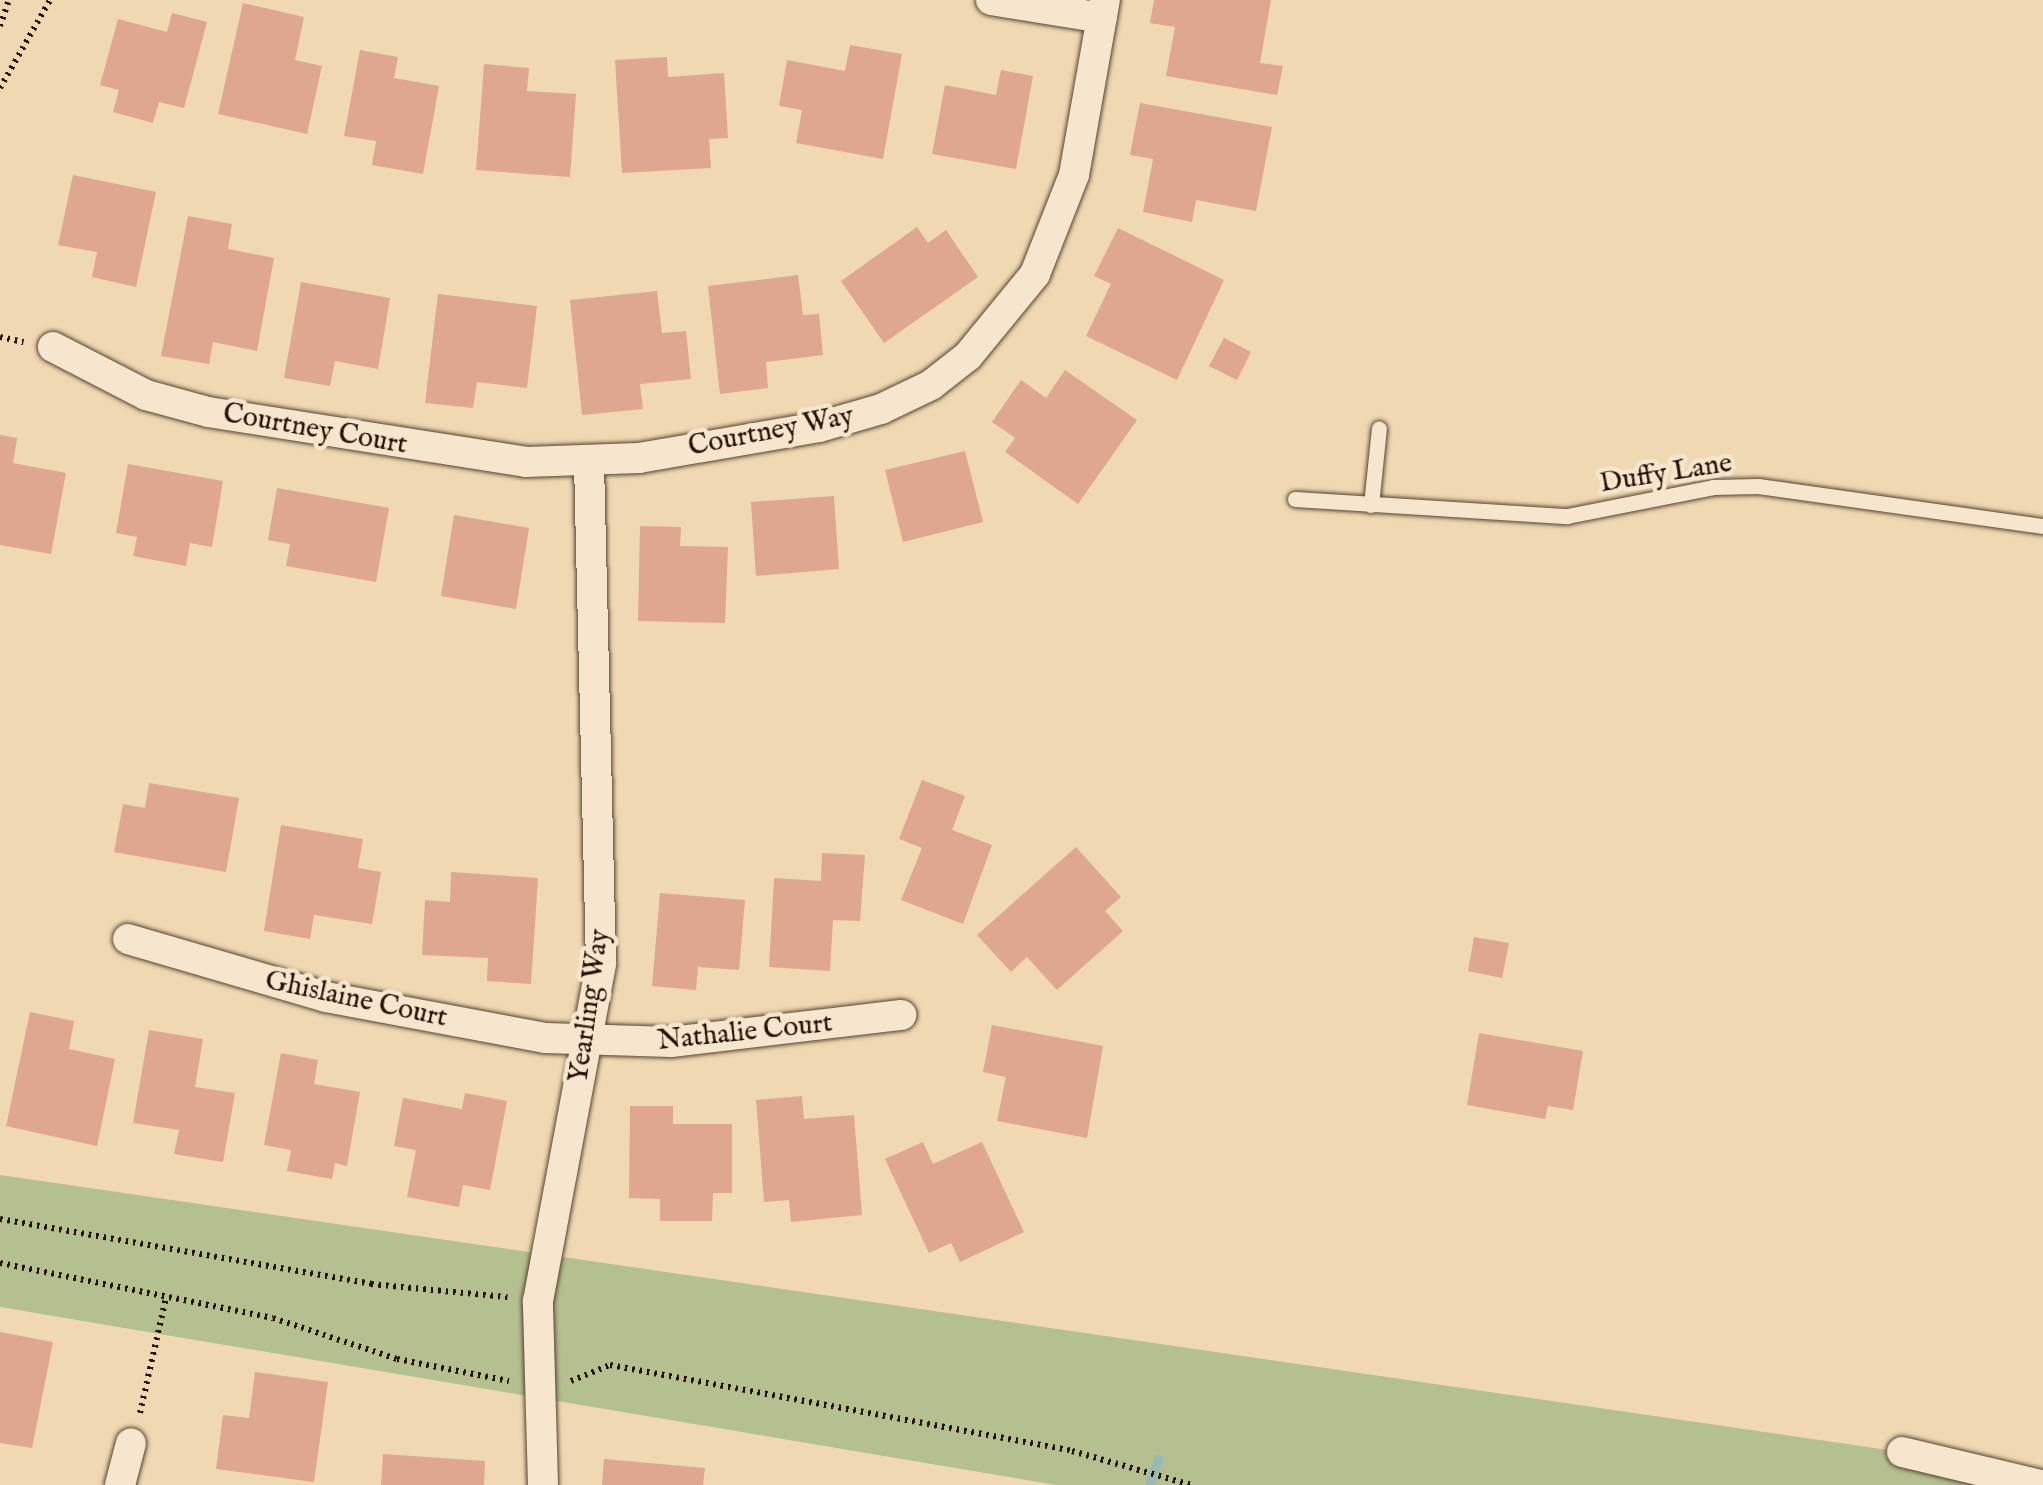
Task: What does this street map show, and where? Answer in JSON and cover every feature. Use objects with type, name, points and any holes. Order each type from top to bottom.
[{"type":"street","points":[[990,0],[1104,9]]},
{"type":"street","name":"Courtney Way","points":[[588,463],[819,428],[914,393],[968,356],[1035,274],[1059,224],[1104,9]]},
{"type":"street","name":"Courtney Court","points":[[54,348],[146,395],[208,412],[461,455],[588,463]]},
{"type":"street","name":"Yearling Way","points":[[543,1485],[538,1301],[601,964],[604,883],[588,463]]},
{"type":"street","name":"Ghislaine Court","points":[[128,939],[326,997],[588,1040]]},
{"type":"street","name":"Nathalie Court","points":[[588,1040],[671,1042],[901,1015]]},
{"type":"street","points":[[120,1485],[131,1444]]},
{"type":"street","points":[[1902,1452],[2042,1485]]},
{"type":"lane","points":[[1371,505],[1378,428]]},
{"type":"lane","name":"Duffy Lane","points":[[1295,499],[1567,516],[1713,487],[1758,486],[2043,526]]},
{"type":"path","points":[[0,26],[9,0]]},
{"type":"path","points":[[0,88],[50,0]]},
{"type":"path","points":[[0,1219],[370,1284],[538,1301]]},
{"type":"path","points":[[0,1263],[273,1318],[414,1363],[541,1385],[578,1380],[610,1365],[1161,1474],[1191,1485]]},
{"type":"path","points":[[131,1444],[166,1298]]},
{"type":"path","points":[[1161,1474],[1164,1485]]},
{"type":"green space","points":[[0,1175],[1902,1452],[2041,1485],[1056,1485],[0,1307]]},
{"type":"building","points":[[1154,0],[1271,0],[1260,63],[1283,66],[1277,95],[1166,76],[1175,27],[1150,23]]},
{"type":"building","points":[[243,3],[304,17],[295,60],[322,66],[307,134],[218,114]]},
{"type":"building","points":[[172,13],[207,22],[184,108],[159,102],[153,123],[113,112],[119,90],[100,85],[118,19],[167,32]]},
{"type":"building","points":[[850,45],[902,54],[883,159],[796,143],[802,110],[779,106],[787,60],[845,71]]},
{"type":"building","points":[[360,50],[398,57],[394,78],[439,86],[423,174],[372,165],[376,141],[344,136]]},
{"type":"building","points":[[667,57],[668,77],[724,73],[728,138],[709,139],[711,168],[622,173],[615,60]]},
{"type":"building","points":[[484,64],[529,68],[527,91],[576,94],[570,177],[476,170]]},
{"type":"building","points":[[1001,70],[1033,76],[1016,169],[932,154],[945,85],[996,95]]},
{"type":"building","points":[[1140,103],[1272,127],[1256,211],[1196,200],[1192,222],[1143,212],[1153,159],[1130,155]]},
{"type":"building","points":[[73,175],[156,192],[136,287],[92,277],[97,252],[58,245]]},
{"type":"building","points":[[188,216],[232,224],[228,249],[274,258],[257,351],[213,342],[209,364],[161,356]]},
{"type":"building","points":[[917,227],[928,243],[946,230],[978,277],[884,343],[841,281]]},
{"type":"building","points":[[1118,228],[1224,280],[1177,380],[1086,336],[1111,284],[1094,276]]},
{"type":"building","points":[[798,275],[803,315],[819,314],[823,355],[766,362],[768,388],[720,394],[708,286]]},
{"type":"building","points":[[301,282],[390,298],[378,369],[335,361],[330,386],[284,378]]},
{"type":"building","points":[[657,291],[662,333],[686,331],[691,379],[640,384],[643,409],[582,415],[570,300]]},
{"type":"building","points":[[438,294],[537,306],[527,388],[477,382],[473,408],[425,403]]},
{"type":"building","points":[[1224,338],[1251,352],[1237,380],[1209,366]]},
{"type":"building","points":[[1065,370],[1137,420],[1078,504],[1005,452],[1015,438],[992,422],[1021,380],[1046,398]]},
{"type":"building","points":[[0,435],[17,438],[13,463],[66,473],[51,554],[0,545]]},
{"type":"building","points":[[965,451],[983,522],[903,542],[885,470]]},
{"type":"building","points":[[128,464],[223,481],[212,547],[190,543],[186,566],[133,556],[137,537],[116,533]]},
{"type":"building","points":[[277,488],[389,508],[376,582],[286,566],[290,544],[268,540]]},
{"type":"building","points":[[834,496],[839,569],[756,576],[751,502]]},
{"type":"building","points":[[454,515],[529,528],[516,609],[441,596]]},
{"type":"building","points":[[640,526],[681,527],[680,546],[728,547],[725,623],[638,621]]},
{"type":"building","points":[[922,780],[965,796],[952,830],[992,845],[963,924],[901,900],[922,848],[899,839]]},
{"type":"building","points":[[149,783],[239,798],[226,872],[114,852],[123,804],[145,808]]},
{"type":"building","points":[[281,825],[363,839],[358,868],[381,872],[372,924],[314,915],[310,939],[264,931]]},
{"type":"building","points":[[1076,847],[1121,897],[1105,911],[1123,931],[1057,990],[1027,957],[1011,972],[977,935]]},
{"type":"building","points":[[822,853],[865,855],[860,921],[833,920],[830,971],[769,967],[774,878],[821,881]]},
{"type":"building","points":[[451,872],[538,878],[531,984],[487,981],[488,958],[422,955],[425,900],[450,902]]},
{"type":"building","points":[[660,893],[745,900],[739,970],[698,967],[696,990],[652,986]]},
{"type":"building","points":[[1474,937],[1509,943],[1502,978],[1468,971]]},
{"type":"building","points":[[30,1012],[74,1021],[69,1049],[115,1059],[97,1146],[6,1126]]},
{"type":"building","points":[[992,1025],[1103,1046],[1087,1138],[997,1121],[1006,1077],[983,1072]]},
{"type":"building","points":[[149,1030],[203,1039],[195,1087],[235,1093],[223,1162],[174,1154],[179,1130],[133,1123]]},
{"type":"building","points":[[1479,1033],[1583,1051],[1573,1110],[1548,1106],[1545,1119],[1467,1105]]},
{"type":"building","points":[[281,1053],[318,1060],[314,1084],[360,1092],[347,1166],[335,1163],[332,1179],[287,1171],[291,1150],[264,1145]]},
{"type":"building","points":[[465,1093],[507,1101],[490,1190],[463,1185],[459,1207],[407,1197],[416,1150],[394,1146],[403,1098],[462,1109]]},
{"type":"building","points":[[802,1096],[804,1119],[854,1115],[862,1215],[791,1222],[789,1200],[764,1202],[756,1100]]},
{"type":"building","points":[[630,1106],[673,1106],[673,1124],[732,1124],[732,1193],[713,1193],[712,1221],[660,1221],[660,1199],[629,1198]]},
{"type":"building","points":[[923,1142],[933,1164],[982,1142],[1024,1232],[960,1262],[951,1243],[929,1253],[885,1159]]},
{"type":"building","points":[[0,1332],[53,1342],[32,1448],[0,1443]]},
{"type":"building","points":[[255,1372],[328,1382],[314,1482],[216,1469],[223,1415],[249,1418]]},
{"type":"building","points":[[383,1454],[485,1461],[484,1485],[381,1485]]},
{"type":"building","points":[[604,1459],[705,1468],[703,1485],[602,1485]]},
{"type":"waterway","points":[[1151,1481],[1159,1459]]}]
